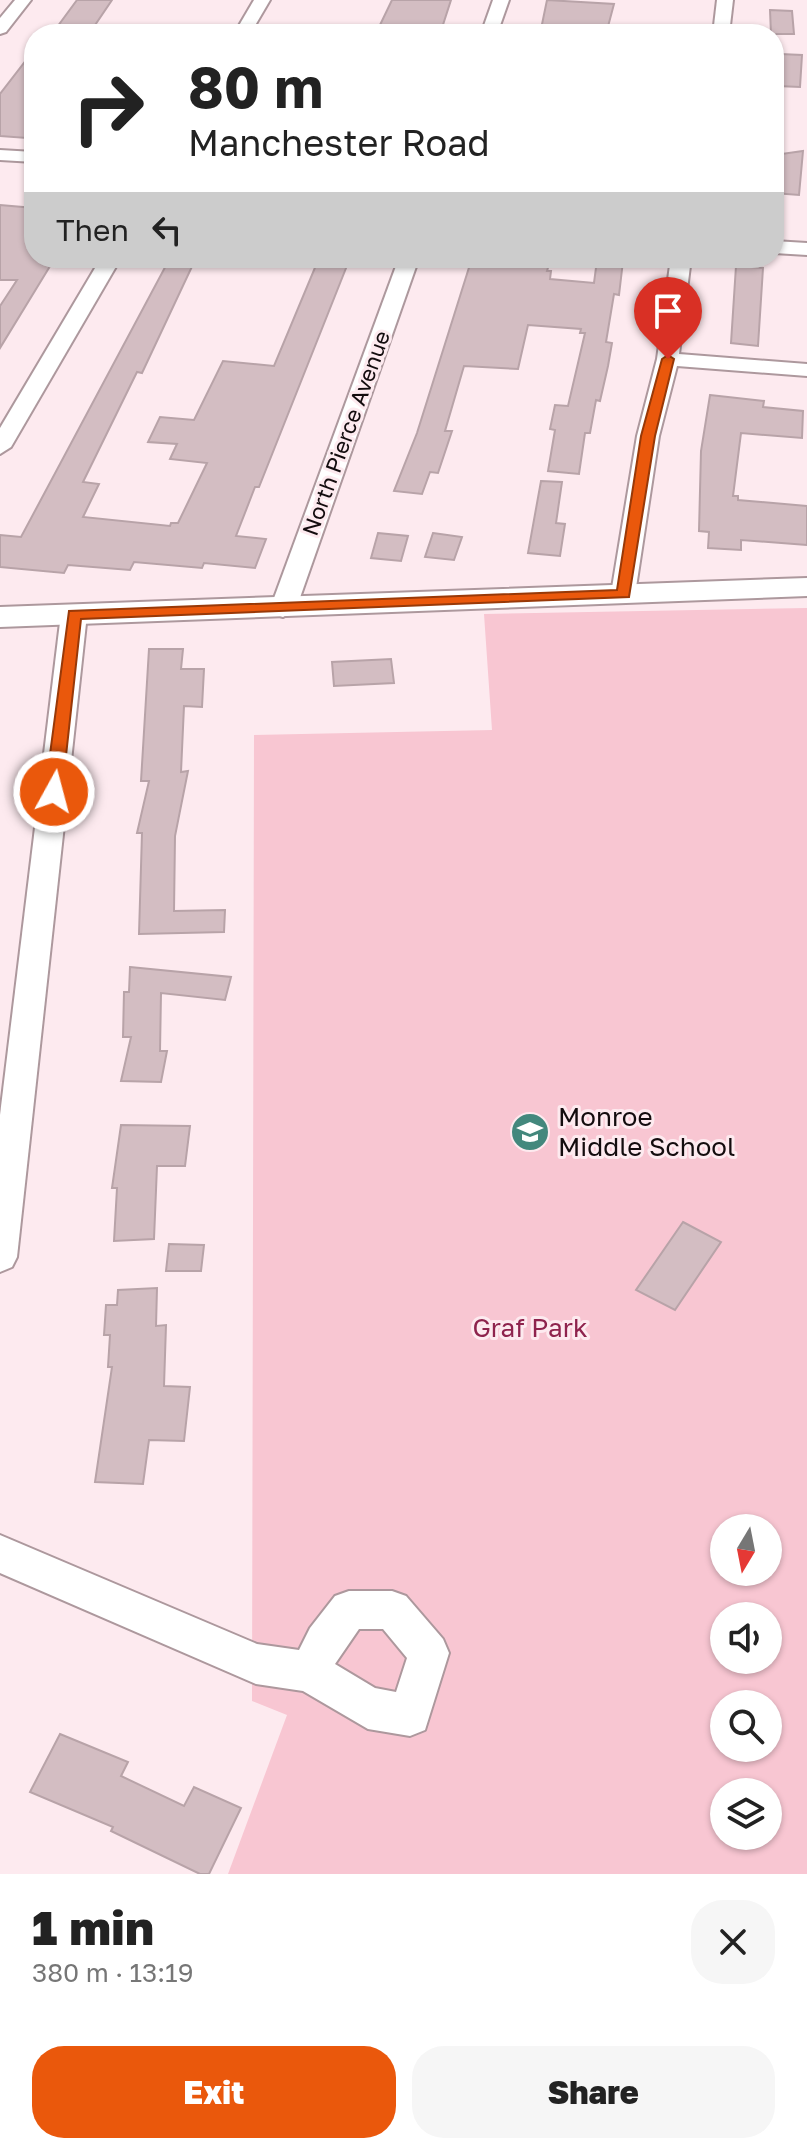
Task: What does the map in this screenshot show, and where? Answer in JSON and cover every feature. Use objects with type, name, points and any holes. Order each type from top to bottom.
[{"type":"street","points":[[0,29],[23,0]]},
{"type":"street","points":[[248,24],[262,0]]},
{"type":"street","points":[[493,24],[501,0]]},
{"type":"street","points":[[722,24],[725,0]]},
{"type":"street","points":[[0,155],[24,156]]},
{"type":"street","points":[[784,248],[807,249]]},
{"type":"street","points":[[0,447],[105,268]]},
{"type":"street","name":"North Pierce Avenue","points":[[283,609],[405,268]]},
{"type":"street","points":[[623,594],[648,436],[668,359],[680,268]]},
{"type":"street","points":[[668,359],[807,370]]},
{"type":"street","points":[[0,617],[283,609],[807,587]]},
{"type":"street","points":[[0,1257],[74,614]]},
{"type":"street","points":[[0,1554],[256,1664],[310,1672]]},
{"type":"green space","name":"Graf Park","points":[[807,608],[807,1874],[228,1874],[287,1715],[252,1701],[254,735],[492,730],[484,614]]},
{"type":"building","points":[[77,0],[112,0],[96,24],[59,24]]},
{"type":"building","points":[[392,0],[451,0],[443,24],[380,24]]},
{"type":"building","points":[[547,0],[614,4],[609,24],[542,24]]},
{"type":"building","points":[[770,10],[792,11],[794,34],[784,34],[784,24],[771,24]]},
{"type":"building","points":[[784,54],[802,55],[800,87],[784,86]]},
{"type":"building","points":[[24,63],[24,138],[0,136],[0,94]]},
{"type":"building","points":[[803,151],[799,195],[784,194],[784,154]]},
{"type":"building","points":[[0,205],[24,207],[24,268],[49,268],[0,348],[0,306],[17,280],[0,280]]},
{"type":"building","points":[[165,268],[191,268],[142,373],[137,372],[83,482],[99,484],[83,517],[170,526],[171,523],[178,523],[207,463],[170,459],[177,444],[148,442],[160,417],[194,420],[223,361],[274,366],[315,268],[346,268],[259,487],[255,487],[236,536],[266,539],[255,568],[204,563],[202,568],[134,562],[130,570],[68,565],[64,573],[0,567],[0,535],[21,537]]},
{"type":"building","points":[[469,268],[548,268],[547,271],[551,271],[550,279],[594,283],[596,268],[622,268],[619,295],[614,294],[606,342],[612,343],[608,366],[600,401],[596,400],[590,433],[585,433],[579,474],[548,471],[555,430],[550,429],[555,405],[568,406],[585,333],[580,333],[581,329],[528,325],[518,369],[464,366],[445,431],[452,431],[438,473],[430,472],[422,494],[394,491],[417,433]]},
{"type":"building","points":[[736,268],[763,268],[758,346],[731,343]]},
{"type":"building","points":[[710,395],[764,401],[763,407],[803,411],[802,438],[741,433],[733,496],[738,496],[738,500],[807,506],[807,545],[741,540],[741,550],[708,548],[709,532],[699,531],[701,451]]},
{"type":"building","points":[[541,481],[562,482],[556,523],[565,524],[560,556],[528,553]]},
{"type":"building","points":[[378,533],[408,536],[401,561],[371,558]]},
{"type":"building","points":[[433,533],[462,537],[454,560],[425,557]]},
{"type":"building","points":[[149,649],[183,649],[181,669],[204,669],[202,707],[184,706],[181,772],[188,771],[175,836],[174,911],[225,910],[224,932],[139,934],[142,833],[137,833],[149,781],[141,781]]},
{"type":"building","points":[[391,659],[394,683],[334,686],[332,662]]},
{"type":"building","points":[[130,967],[231,977],[225,1000],[161,993],[160,1051],[167,1051],[161,1082],[121,1081],[131,1037],[123,1037],[124,992],[129,992]]},
{"type":"building","points":[[121,1125],[190,1126],[185,1166],[157,1166],[154,1239],[114,1241],[117,1188],[112,1188]]},
{"type":"building","points":[[683,1222],[721,1242],[675,1310],[636,1290]]},
{"type":"building","points":[[169,1244],[204,1245],[201,1271],[166,1271]]},
{"type":"building","points":[[157,1288],[156,1326],[166,1325],[164,1386],[190,1387],[184,1441],[149,1440],[143,1484],[95,1482],[112,1367],[108,1367],[110,1335],[104,1335],[106,1305],[117,1305],[118,1290]]},
{"type":"building","points":[[60,1734],[128,1762],[121,1776],[184,1806],[194,1787],[241,1808],[209,1874],[200,1874],[111,1831],[113,1827],[30,1792]]},
{"type":"place","name":"Monroe Middle School","points":[[530,1132]]},
{"type":"route","points":[[54,792],[74,614],[482,602],[623,594],[648,436],[668,359]]}]
